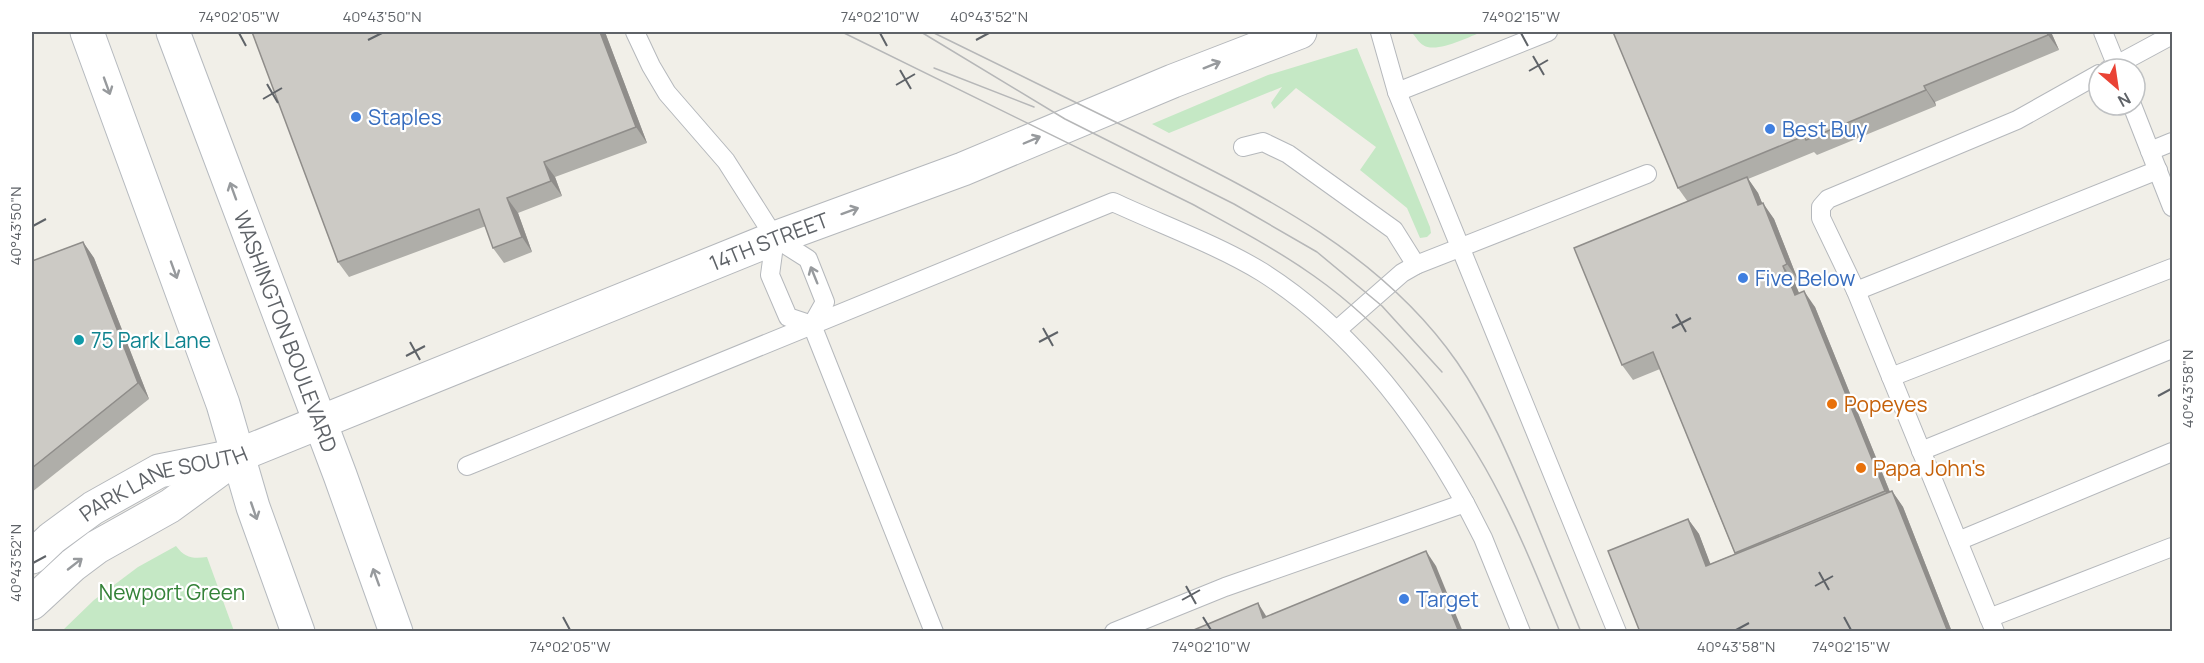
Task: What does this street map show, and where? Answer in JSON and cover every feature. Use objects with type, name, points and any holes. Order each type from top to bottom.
[{"type":"street","points":[[87,32],[219,393],[253,507],[298,632]]},
{"type":"street","name":"WASHINGTON BOULEVARD","points":[[173,32],[320,422],[396,632]]},
{"type":"street","name":"14TH STREET","points":[[238,455],[775,238],[963,169],[1173,81],[1300,32]]},
{"type":"street","name":"PARK LANE SOUTH","points":[[32,557],[52,538],[83,515],[122,490],[159,471],[238,455]]},
{"type":"street","name":"PARK LANE SOUTH","points":[[32,603],[73,565],[97,547],[170,506],[238,455]]},
{"type":"lane","points":[[635,32],[667,93],[726,161],[775,238],[808,259],[825,302],[812,325]]},
{"type":"lane","points":[[1380,32],[1396,92],[1617,632]]},
{"type":"lane","points":[[1396,92],[1548,32]]},
{"type":"lane","points":[[2103,32],[2111,57]]},
{"type":"lane","points":[[2134,57],[2172,35]]},
{"type":"lane","points":[[2087,81],[2017,120],[1828,199],[1821,207],[1821,218],[1856,291],[1992,625],[2172,547]]},
{"type":"lane","points":[[2137,117],[2172,207]]},
{"type":"lane","points":[[1244,147],[1263,142],[1288,154],[1323,178],[1394,230],[1416,265]]},
{"type":"lane","points":[[2150,150],[2172,142]]},
{"type":"lane","points":[[1856,291],[2158,170]]},
{"type":"lane","points":[[1337,330],[1402,273],[1416,265],[1647,174]]},
{"type":"lane","points":[[467,466],[1113,202],[1261,272],[1337,330],[1408,414],[1450,475],[1483,538],[1521,632]]},
{"type":"lane","points":[[775,238],[770,275],[788,317],[812,325],[934,632]]},
{"type":"lane","points":[[1891,377],[2172,268]]},
{"type":"lane","points":[[1921,451],[2172,349]]},
{"type":"lane","points":[[1958,541],[2172,452]]},
{"type":"lane","points":[[1114,632],[1225,586],[1465,503]]},
{"type":"green space","points":[[1482,32],[1452,44],[1429,47],[1420,43],[1413,34]]},
{"type":"green space","points":[[1357,48],[1430,227],[1431,233],[1427,237],[1420,238],[1407,208],[1360,170],[1376,147],[1296,88],[1274,109],[1271,103],[1282,87],[1169,133],[1152,124],[1268,75]]},
{"type":"green space","name":"Newport Green","points":[[176,546],[190,557],[207,557],[234,631],[62,631],[94,600],[138,567]]},
{"type":"building","points":[[252,32],[600,32],[636,127],[544,162],[551,181],[507,198],[522,237],[493,248],[479,209],[338,262]]},
{"type":"building","name":"Best Buy","points":[[1613,32],[2047,32],[2048,35],[1924,86],[1926,90],[1806,140],[1804,136],[1678,188]]},
{"type":"building","points":[[1747,177],[1758,205],[1763,203],[1787,264],[1783,266],[1795,295],[1804,291],[1885,491],[1735,553],[1653,352],[1622,365],[1574,248]]},
{"type":"building","name":"75 Park Lane","points":[[83,242],[138,383],[32,468],[32,261]]},
{"type":"building","points":[[1892,491],[1948,632],[1640,632],[1608,551],[1688,519],[1706,566]]},
{"type":"building","points":[[1426,551],[1459,632],[1189,632],[1258,603],[1263,618]]},
{"type":"tram line","points":[[842,32],[1192,204],[1285,257],[1340,296],[1366,318],[1415,369],[1458,424],[1502,500],[1560,632]]},
{"type":"tram line","points":[[921,32],[1065,119],[1234,204],[1317,252],[1382,306],[1442,372]]},
{"type":"tram line","points":[[932,32],[1184,156],[1272,203],[1314,228],[1392,288],[1426,323],[1457,362],[1479,397],[1514,470],[1581,632]]},
{"type":"tram line","points":[[934,68],[1034,107]]},
{"type":"place","name":"Staples","points":[[356,117]]},
{"type":"place","name":"Best Buy","points":[[1770,129]]},
{"type":"place","name":"Five Below","points":[[1743,278]]},
{"type":"place","name":"75 Park Lane","points":[[79,340]]},
{"type":"place","name":"Popeyes","points":[[1832,404]]},
{"type":"place","name":"Papa John's","points":[[1861,468]]},
{"type":"place","name":"Target","points":[[1404,599]]}]
